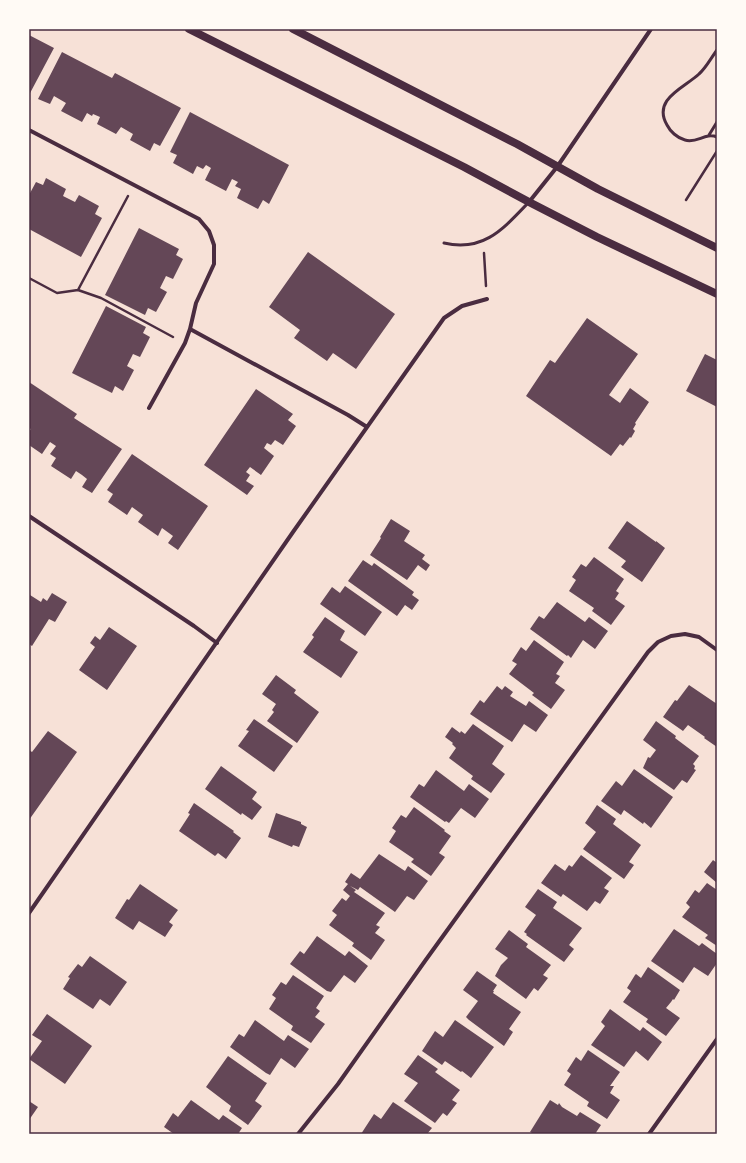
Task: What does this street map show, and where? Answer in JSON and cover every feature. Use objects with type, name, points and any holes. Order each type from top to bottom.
[{"type":"main road","points":[[188,29],[457,164],[597,237],[717,294]]},
{"type":"main road","points":[[293,29],[517,144],[598,189],[717,248]]},
{"type":"street","points":[[529,202],[557,167],[651,29]]},
{"type":"street","points":[[29,130],[199,219],[208,231],[214,245],[214,264],[196,302],[190,329],[184,343],[149,408]]},
{"type":"street","points":[[29,913],[444,318],[462,306],[487,299]]},
{"type":"street","points":[[190,329],[368,427]]},
{"type":"street","points":[[29,516],[194,626],[217,643]]},
{"type":"street","points":[[298,1134],[338,1084],[425,960],[648,652],[658,642],[671,636],[685,634],[699,637],[717,650]]},
{"type":"street","points":[[649,1134],[717,1039]]},
{"type":"lane","points":[[717,50],[700,73],[668,98],[663,110],[663,116],[668,128],[678,137],[691,141],[709,135],[717,137]]},
{"type":"lane","points":[[709,135],[717,122]]},
{"type":"lane","points":[[444,243],[466,245],[484,240],[499,231],[529,202]]},
{"type":"path","points":[[686,200],[717,151]]},
{"type":"path","points":[[78,290],[134,185]]},
{"type":"path","points":[[484,240],[487,299]]},
{"type":"path","points":[[29,278],[57,293],[78,290],[101,298],[184,343]]},
{"type":"building","points":[[29,35],[54,48],[29,95]]},
{"type":"building","points":[[62,52],[112,78],[115,73],[181,108],[160,146],[154,143],[150,151],[130,140],[133,134],[121,127],[116,134],[97,124],[100,117],[93,114],[92,116],[87,113],[82,122],[61,111],[66,103],[54,96],[50,104],[38,99]]},
{"type":"building","points":[[190,112],[289,165],[269,204],[263,200],[258,209],[237,198],[241,189],[235,186],[238,182],[232,179],[226,191],[205,180],[211,168],[206,165],[203,169],[197,166],[193,174],[173,163],[177,155],[170,152]]},
{"type":"building","points":[[46,178],[66,189],[63,196],[75,202],[79,195],[99,206],[95,214],[102,218],[81,257],[29,229],[29,195],[36,182],[43,185]]},
{"type":"building","points":[[139,228],[179,249],[176,255],[183,259],[173,279],[166,276],[160,288],[167,292],[156,312],[148,308],[145,315],[105,295]]},
{"type":"building","points":[[308,252],[395,314],[356,369],[333,353],[327,361],[294,338],[300,330],[269,307]]},
{"type":"building","points":[[106,306],[146,327],[143,333],[150,337],[140,357],[133,354],[127,366],[134,370],[123,391],[115,386],[112,393],[72,373]]},
{"type":"building","points":[[587,318],[638,354],[609,395],[620,403],[630,388],[649,402],[635,423],[636,424],[633,429],[635,431],[631,438],[630,437],[623,446],[620,444],[611,456],[526,396],[550,360],[555,363]]},
{"type":"building","points":[[705,354],[717,360],[717,407],[686,391]]},
{"type":"building","points":[[29,382],[77,414],[74,418],[122,449],[92,493],[82,487],[87,479],[76,471],[71,479],[51,466],[56,458],[50,454],[56,446],[50,442],[42,454],[29,445],[29,432],[31,429],[29,428]]},
{"type":"building","points":[[256,389],[293,414],[288,420],[296,426],[283,445],[275,440],[271,445],[267,443],[264,448],[274,456],[261,475],[250,467],[246,472],[250,475],[246,481],[254,486],[247,495],[204,465]]},
{"type":"building","points":[[132,454],[208,506],[178,550],[168,543],[173,536],[162,528],[158,536],[138,522],[143,515],[132,507],[127,515],[108,502],[113,494],[107,490]]},
{"type":"building","points":[[391,519],[410,531],[404,541],[425,555],[422,559],[430,565],[426,571],[418,565],[407,580],[370,555]]},
{"type":"building","points":[[627,521],[665,548],[642,582],[621,567],[626,561],[608,548]]},
{"type":"building","points":[[594,557],[624,579],[616,591],[619,593],[615,599],[625,606],[611,625],[592,611],[594,608],[569,591],[576,580],[572,577],[581,564],[586,567]]},
{"type":"building","points":[[363,560],[372,566],[374,563],[414,592],[412,595],[419,600],[412,610],[405,605],[397,616],[348,581]]},
{"type":"building","points":[[345,586],[382,612],[365,636],[320,604],[332,587],[340,593]]},
{"type":"building","points":[[52,593],[67,602],[55,622],[49,619],[32,646],[29,644],[29,597],[30,595],[41,602],[43,598],[47,601]]},
{"type":"building","points":[[557,602],[585,622],[589,617],[608,631],[595,649],[583,640],[571,658],[530,629],[539,616],[544,619]]},
{"type":"building","points":[[325,617],[345,631],[340,640],[358,652],[341,678],[303,652],[314,637],[312,635]]},
{"type":"building","points":[[109,627],[137,646],[107,690],[79,670],[95,647],[90,643],[95,636],[100,640]]},
{"type":"building","points":[[534,640],[564,662],[556,674],[560,676],[555,683],[565,690],[551,709],[532,695],[534,693],[509,674],[517,664],[512,661],[521,647],[526,651]]},
{"type":"building","points":[[276,675],[296,690],[294,693],[319,712],[297,743],[267,721],[274,712],[272,710],[276,704],[262,694]]},
{"type":"building","points":[[689,685],[717,704],[717,747],[688,725],[683,731],[663,717],[675,700],[677,701]]},
{"type":"building","points":[[497,686],[502,690],[505,686],[513,692],[510,696],[526,706],[529,701],[548,715],[536,732],[524,724],[512,742],[470,714],[480,700],[484,703]]},
{"type":"building","points":[[254,719],[293,746],[274,772],[238,746],[249,731],[246,730]]},
{"type":"building","points":[[656,721],[699,756],[693,764],[695,766],[694,769],[696,770],[687,783],[682,780],[674,790],[643,768],[648,757],[650,758],[656,750],[643,740]]},
{"type":"building","points":[[473,724],[504,746],[492,764],[505,774],[491,793],[471,779],[473,776],[449,758],[456,748],[452,744],[453,743],[445,737],[452,727],[460,733],[461,731],[465,734]]},
{"type":"building","points":[[48,731],[77,752],[29,820],[29,750],[32,752]]},
{"type":"building","points":[[221,766],[257,792],[252,799],[262,807],[252,820],[242,813],[241,815],[205,789]]},
{"type":"building","points":[[634,769],[673,797],[651,828],[624,810],[621,815],[601,801],[616,781],[622,786]]},
{"type":"building","points":[[436,770],[464,791],[469,784],[489,799],[475,818],[461,808],[449,823],[446,821],[445,822],[410,797],[419,784],[424,787]]},
{"type":"building","points":[[194,803],[234,831],[233,832],[241,838],[226,859],[218,853],[215,856],[179,831],[190,814],[188,813]]},
{"type":"building","points":[[597,805],[616,819],[613,824],[641,845],[629,862],[634,865],[624,879],[583,849],[596,832],[585,823]]},
{"type":"building","points":[[414,807],[451,836],[439,853],[445,857],[431,876],[411,862],[414,859],[389,842],[396,831],[392,828],[401,815],[406,818]]},
{"type":"building","points":[[276,813],[301,822],[301,824],[307,827],[299,847],[293,845],[292,847],[268,837]]},
{"type":"building","points":[[379,854],[405,871],[408,866],[428,881],[414,900],[407,896],[395,912],[360,887],[358,890],[350,886],[356,890],[354,892],[385,913],[376,925],[380,927],[375,933],[385,940],[371,960],[352,946],[354,943],[329,925],[337,915],[332,911],[342,898],[346,901],[350,896],[343,890],[348,884],[345,882],[351,873],[360,879]]},
{"type":"building","points":[[581,855],[612,878],[604,888],[609,891],[600,904],[595,901],[587,911],[563,894],[561,897],[541,883],[555,864],[565,871],[569,865],[572,867]]},
{"type":"building","points":[[713,860],[717,863],[717,883],[704,872]]},
{"type":"building","points":[[707,883],[717,890],[717,946],[705,938],[708,935],[682,917],[690,907],[686,903],[695,890],[699,893]]},
{"type":"building","points":[[140,884],[178,910],[169,922],[173,925],[165,937],[139,921],[133,930],[115,918],[127,899],[129,900]]},
{"type":"building","points":[[538,889],[557,902],[553,908],[582,928],[569,945],[574,949],[564,962],[524,932],[536,915],[525,907]]},
{"type":"building","points":[[674,929],[699,946],[702,943],[717,954],[717,963],[708,976],[694,967],[683,983],[651,961]]},
{"type":"building","points":[[509,930],[528,944],[526,947],[551,965],[543,975],[548,978],[538,991],[534,988],[526,999],[495,976],[501,965],[508,958],[495,949]]},
{"type":"building","points":[[317,936],[345,956],[349,951],[368,966],[355,983],[344,975],[331,992],[327,991],[290,964],[300,951],[304,954]]},
{"type":"building","points":[[90,956],[127,982],[110,1006],[100,999],[93,1009],[63,989],[70,978],[68,977],[78,964],[82,967]]},
{"type":"building","points":[[648,967],[680,990],[674,1000],[673,999],[666,1008],[680,1018],[666,1036],[646,1022],[648,1019],[623,1002],[631,991],[627,988],[635,975],[636,974],[641,978]]},
{"type":"building","points":[[477,971],[497,985],[493,993],[521,1012],[509,1029],[513,1032],[504,1046],[466,1017],[478,1001],[463,990]]},
{"type":"building","points":[[293,975],[324,996],[316,1008],[320,1011],[315,1017],[325,1024],[311,1043],[291,1030],[293,1026],[269,1009],[276,998],[272,995],[281,982],[286,985]]},
{"type":"building","points":[[610,1009],[640,1031],[643,1027],[662,1042],[648,1061],[636,1051],[624,1067],[591,1045],[605,1026],[601,1022]]},
{"type":"building","points":[[47,1014],[92,1046],[65,1084],[29,1059],[42,1041],[32,1035]]},
{"type":"building","points":[[255,1020],[284,1041],[288,1035],[309,1049],[295,1068],[281,1058],[270,1075],[230,1047],[239,1034],[244,1037]]},
{"type":"building","points":[[455,1020],[494,1047],[471,1078],[445,1061],[442,1065],[422,1051],[435,1031],[443,1037]]},
{"type":"building","points":[[588,1050],[620,1072],[610,1086],[614,1086],[610,1093],[620,1100],[607,1119],[587,1106],[589,1102],[564,1085],[571,1074],[567,1071],[576,1057],[581,1061]]},
{"type":"building","points":[[418,1055],[438,1069],[435,1072],[460,1090],[452,1100],[457,1103],[447,1116],[443,1113],[435,1123],[404,1101],[418,1083],[404,1074]]},
{"type":"building","points":[[228,1056],[267,1083],[255,1101],[262,1106],[248,1125],[229,1111],[231,1106],[206,1087]]},
{"type":"building","points":[[191,1100],[219,1120],[223,1115],[242,1128],[238,1134],[174,1134],[164,1127],[173,1113],[178,1117]]},
{"type":"building","points":[[550,1100],[558,1105],[559,1103],[562,1107],[577,1116],[580,1112],[601,1125],[595,1134],[534,1134],[530,1132]]},
{"type":"building","points":[[29,1101],[38,1107],[29,1120]]},
{"type":"building","points":[[393,1102],[432,1128],[427,1134],[361,1134],[374,1114],[381,1119]]}]
